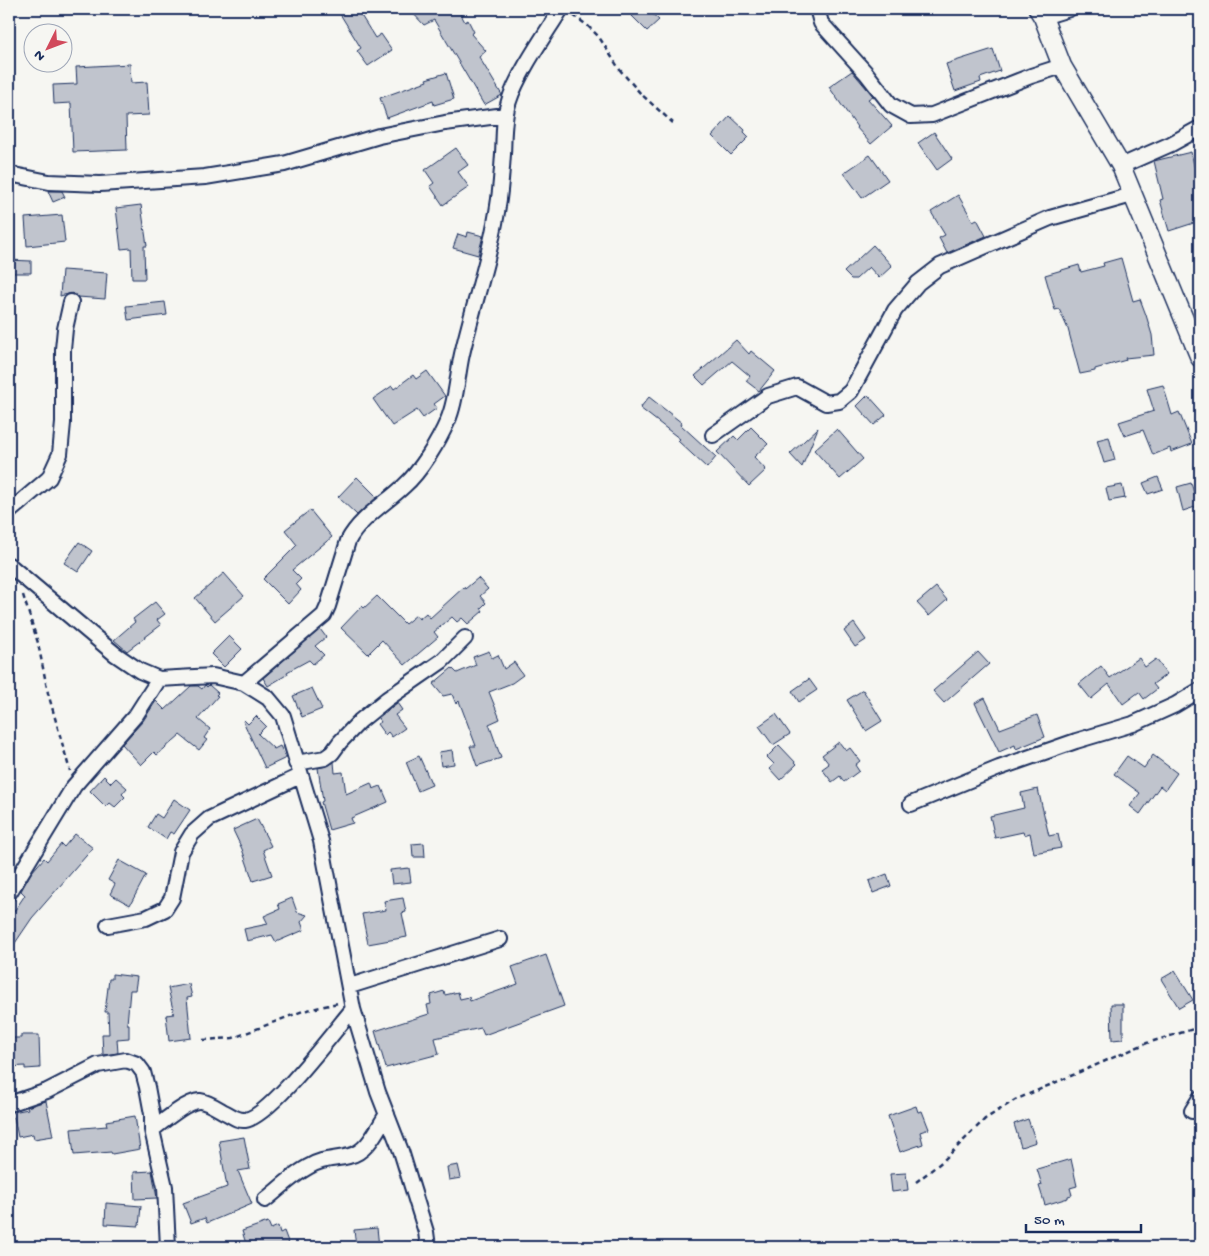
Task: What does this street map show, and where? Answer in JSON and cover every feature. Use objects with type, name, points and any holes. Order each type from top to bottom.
[{"type":"street","points":[[820,9],[818,12],[821,23],[866,73],[891,105],[910,116],[932,115],[1031,76],[1062,66]]},
{"type":"street","points":[[1069,9],[1040,13],[1062,66],[1121,166],[1200,358]]},
{"type":"street","points":[[244,683],[324,615],[348,541],[353,532],[360,523],[407,484],[433,451],[448,420],[456,395],[462,355],[488,254],[498,202],[502,177],[505,114],[524,71],[565,11]]},
{"type":"street","points":[[9,174],[49,182],[100,184],[205,177],[284,164],[379,136],[505,114]]},
{"type":"street","points":[[1121,166],[1171,144],[1200,128]]},
{"type":"street","points":[[713,435],[768,396],[797,387],[826,403],[840,401],[851,391],[896,310],[918,283],[940,266],[1050,218],[1132,195]]},
{"type":"street","points":[[9,512],[48,478],[60,454],[63,431],[63,349],[65,329],[72,302]]},
{"type":"street","points":[[9,565],[115,654],[140,671],[159,679],[213,676],[244,683],[268,698],[283,716],[321,841],[352,998],[378,1092],[413,1188],[426,1232],[428,1247]]},
{"type":"street","points":[[108,925],[146,918],[165,909],[172,898],[181,852],[192,834],[209,819],[298,769],[325,758],[332,753],[360,722],[387,699],[442,661],[465,638]]},
{"type":"street","points":[[9,893],[74,786],[136,715],[159,679]]},
{"type":"street","points":[[911,804],[998,768],[1076,741],[1133,724],[1175,705],[1200,690]]},
{"type":"street","points":[[152,1130],[188,1103],[200,1101],[238,1120],[252,1118],[283,1092],[307,1067],[352,998],[500,938]]},
{"type":"street","points":[[9,1104],[47,1091],[98,1065],[126,1060],[137,1064],[143,1072],[152,1114],[152,1130],[165,1187],[168,1247]]},
{"type":"street","points":[[1192,1111],[1200,1098]]},
{"type":"street","points":[[265,1200],[307,1167],[326,1159],[350,1156],[361,1150],[370,1142],[387,1114]]},
{"type":"path","points":[[754,9],[766,14],[793,12],[804,9]]},
{"type":"path","points":[[565,11],[588,26],[599,37],[620,70],[641,94],[673,123]]},
{"type":"path","points":[[22,593],[38,643],[48,693],[74,786]]},
{"type":"path","points":[[203,1040],[233,1038],[303,1011],[352,998]]},
{"type":"path","points":[[916,1182],[943,1161],[985,1119],[1015,1100],[1147,1043],[1200,1027]]},
{"type":"building","points":[[337,9],[357,9],[375,38],[381,34],[392,50],[368,66],[357,51],[361,48]]},
{"type":"building","points":[[409,9],[458,9],[465,22],[468,20],[474,32],[471,34],[486,51],[479,57],[502,95],[484,105],[434,20],[424,25]]},
{"type":"building","points":[[639,9],[647,9],[659,20],[647,31],[632,16]]},
{"type":"building","points":[[993,49],[1000,71],[980,78],[981,82],[955,91],[946,64]]},
{"type":"building","points":[[130,64],[131,83],[147,82],[149,115],[126,116],[127,150],[73,152],[71,103],[54,104],[53,85],[77,84],[76,67]]},
{"type":"building","points":[[852,71],[873,96],[868,99],[892,126],[871,144],[856,127],[829,87]]},
{"type":"building","points":[[446,73],[454,99],[434,105],[433,101],[387,118],[380,98]]},
{"type":"building","points":[[730,116],[745,130],[744,132],[749,137],[731,155],[712,136]]},
{"type":"building","points":[[934,132],[952,159],[937,170],[918,143]]},
{"type":"building","points":[[456,148],[468,165],[458,172],[469,187],[443,205],[430,186],[434,183],[425,170]]},
{"type":"building","points":[[1191,152],[1200,192],[1200,221],[1169,231],[1160,200],[1163,199],[1154,161]]},
{"type":"building","points":[[870,155],[888,180],[862,198],[844,173]]},
{"type":"building","points":[[48,191],[62,191],[65,197],[53,202]]},
{"type":"building","points":[[958,195],[973,221],[977,219],[986,236],[947,253],[939,238],[945,235],[931,212]]},
{"type":"building","points":[[141,205],[147,246],[144,246],[145,279],[132,279],[131,248],[121,249],[116,208]]},
{"type":"building","points":[[62,215],[65,242],[27,246],[25,218]]},
{"type":"building","points":[[468,232],[483,236],[478,255],[453,248],[458,234],[467,237]]},
{"type":"building","points":[[873,245],[892,266],[879,278],[869,267],[856,279],[851,279],[844,272]]},
{"type":"building","points":[[1121,258],[1133,301],[1140,299],[1146,315],[1152,335],[1154,355],[1125,358],[1126,360],[1080,374],[1068,329],[1059,309],[1055,310],[1045,275],[1079,265],[1081,272],[1104,266],[1103,263]]},
{"type":"building","points":[[9,260],[31,261],[31,273],[9,273]]},
{"type":"building","points":[[62,270],[107,273],[105,299],[78,297],[72,293],[60,296]]},
{"type":"building","points":[[165,302],[167,315],[128,320],[126,306]]},
{"type":"building","points":[[736,340],[749,354],[751,351],[775,371],[759,391],[746,381],[750,376],[732,361],[704,385],[695,376]]},
{"type":"building","points":[[427,371],[445,396],[434,404],[437,408],[423,418],[417,410],[392,426],[373,399],[392,386],[394,389],[413,375],[416,379]]},
{"type":"building","points":[[1163,385],[1172,415],[1179,412],[1192,444],[1171,452],[1170,448],[1153,455],[1143,430],[1125,436],[1119,422],[1154,411],[1147,389]]},
{"type":"building","points":[[868,395],[886,415],[874,425],[857,406]]},
{"type":"building","points":[[649,397],[682,423],[681,425],[716,457],[707,468],[678,441],[680,439],[640,408]]},
{"type":"building","points":[[751,427],[768,444],[754,457],[766,470],[749,486],[717,452],[734,436],[738,440]]},
{"type":"building","points":[[818,428],[802,467],[790,454]]},
{"type":"building","points":[[837,429],[863,459],[840,479],[814,450]]},
{"type":"building","points":[[1109,437],[1115,460],[1104,463],[1097,440]]},
{"type":"building","points":[[357,477],[377,497],[357,515],[338,497]]},
{"type":"building","points":[[1158,477],[1163,489],[1148,494],[1143,483]]},
{"type":"building","points":[[1191,483],[1198,506],[1183,511],[1177,487]]},
{"type":"building","points":[[1122,485],[1125,498],[1109,501],[1106,488]]},
{"type":"building","points":[[310,510],[332,537],[292,570],[301,579],[296,584],[301,590],[288,604],[263,579],[297,545],[285,530]]},
{"type":"building","points":[[79,542],[92,551],[78,572],[64,563]]},
{"type":"building","points":[[224,573],[244,596],[215,621],[195,598]]},
{"type":"building","points":[[478,578],[488,589],[480,596],[486,603],[481,608],[483,611],[468,624],[462,618],[457,622],[452,617],[434,632],[438,637],[405,665],[382,640],[368,654],[341,628],[362,606],[364,608],[377,596],[405,624],[416,615],[419,619],[426,613],[430,618],[464,587],[465,589]]},
{"type":"building","points":[[936,587],[947,600],[929,616],[917,603]]},
{"type":"building","points":[[155,602],[165,614],[157,620],[161,625],[127,651],[114,640],[135,622],[133,619]]},
{"type":"building","points":[[854,623],[866,640],[855,647],[844,631]]},
{"type":"building","points":[[320,629],[326,637],[315,646],[324,655],[313,664],[309,660],[287,672],[288,674],[268,686],[263,678]]},
{"type":"building","points":[[229,636],[242,649],[224,667],[211,654]]},
{"type":"building","points":[[489,651],[492,658],[498,655],[504,669],[514,662],[523,675],[512,683],[489,692],[500,719],[489,724],[501,758],[477,766],[470,746],[476,746],[459,701],[456,704],[452,694],[443,696],[433,684],[452,668],[457,673],[476,665],[473,657]]},
{"type":"building","points":[[978,652],[989,664],[944,703],[933,691]]},
{"type":"building","points":[[1139,658],[1145,667],[1156,659],[1167,674],[1153,684],[1157,689],[1144,699],[1139,692],[1123,704],[1109,684],[1091,699],[1079,684],[1101,666],[1110,678]]},
{"type":"building","points":[[809,679],[817,690],[799,702],[792,691]]},
{"type":"building","points":[[205,685],[207,687],[209,685],[218,693],[216,695],[218,696],[198,719],[210,729],[204,738],[207,740],[199,750],[180,735],[157,755],[154,752],[141,765],[122,744],[143,721],[156,701],[165,710],[191,686],[198,686],[202,689]]},
{"type":"building","points":[[312,688],[322,709],[302,717],[293,696]]},
{"type":"building","points":[[863,690],[882,721],[866,731],[847,700]]},
{"type":"building","points":[[985,698],[1000,729],[1037,715],[1045,737],[1016,749],[1015,745],[999,752],[975,703]]},
{"type":"building","points":[[397,703],[402,710],[395,715],[405,728],[392,737],[388,732],[385,735],[377,724],[381,722],[378,718]]},
{"type":"building","points":[[776,714],[790,734],[773,745],[759,726]]},
{"type":"building","points":[[256,716],[266,726],[258,734],[274,749],[280,746],[286,758],[265,768],[243,721],[248,724]]},
{"type":"building","points":[[839,742],[846,751],[850,748],[860,761],[855,765],[859,771],[844,782],[840,776],[832,782],[822,769],[829,764],[822,755]]},
{"type":"building","points":[[779,745],[797,764],[780,780],[770,769],[774,764],[767,757]]},
{"type":"building","points":[[452,750],[454,764],[441,766],[439,752]]},
{"type":"building","points":[[1153,755],[1177,773],[1165,790],[1160,786],[1140,814],[1130,806],[1140,793],[1114,774],[1127,756],[1144,768]]},
{"type":"building","points":[[419,756],[432,785],[418,791],[406,762]]},
{"type":"building","points":[[334,762],[335,773],[343,772],[346,794],[371,783],[373,789],[381,786],[388,802],[351,818],[353,823],[329,830],[321,802],[323,801],[318,768]]},
{"type":"building","points":[[104,776],[111,783],[116,778],[127,788],[122,794],[125,797],[115,807],[110,803],[106,807],[90,791]]},
{"type":"building","points":[[1038,789],[1049,836],[1058,834],[1061,848],[1034,853],[1030,833],[1024,835],[1023,832],[995,838],[990,816],[1024,808],[1021,793]]},
{"type":"building","points":[[174,799],[190,810],[174,834],[170,832],[166,839],[148,827],[156,814],[162,818]]},
{"type":"building","points":[[257,819],[271,846],[263,850],[272,875],[253,881],[233,830]]},
{"type":"building","points":[[75,834],[93,848],[32,918],[9,952],[9,919],[25,895],[21,891],[31,873],[44,858],[47,861],[61,844],[64,847]]},
{"type":"building","points":[[424,843],[425,857],[413,857],[412,844]]},
{"type":"building","points":[[119,860],[146,875],[130,905],[110,894],[115,884],[108,880]]},
{"type":"building","points":[[409,868],[411,882],[392,884],[390,870]]},
{"type":"building","points":[[887,874],[891,886],[873,893],[869,881]]},
{"type":"building","points":[[292,898],[297,912],[307,915],[301,922],[304,930],[276,942],[272,935],[247,941],[244,929],[268,924],[264,916],[280,909],[278,904]]},
{"type":"building","points":[[403,898],[406,912],[402,913],[407,937],[368,944],[362,914],[386,910],[384,901]]},
{"type":"building","points":[[546,955],[564,1006],[484,1035],[481,1028],[435,1038],[439,1054],[386,1068],[375,1031],[429,1014],[427,1005],[431,1004],[431,995],[444,991],[445,995],[458,992],[460,999],[469,997],[470,1001],[518,984],[512,967]]},
{"type":"building","points":[[1175,971],[1193,1000],[1179,1008],[1161,979]]},
{"type":"building","points":[[112,974],[137,977],[135,990],[130,990],[127,1024],[129,1024],[129,1038],[117,1039],[118,1053],[103,1055],[102,1034],[109,1034],[108,1012],[105,1012],[109,979],[112,979]]},
{"type":"building","points":[[189,984],[192,997],[187,998],[191,1038],[169,1041],[166,1015],[174,1014],[168,988]]},
{"type":"building","points":[[1111,1004],[1123,1004],[1123,1039],[1112,1040]]},
{"type":"building","points":[[21,1035],[39,1035],[40,1068],[25,1069],[25,1066],[9,1067],[9,1038],[21,1038]]},
{"type":"building","points":[[46,1101],[53,1136],[34,1139],[33,1134],[18,1137],[13,1112],[28,1109],[27,1107]]},
{"type":"building","points":[[916,1106],[918,1112],[922,1111],[929,1129],[920,1132],[923,1144],[900,1152],[888,1116]]},
{"type":"building","points":[[135,1116],[140,1149],[112,1154],[111,1152],[74,1155],[71,1129],[107,1126],[106,1121]]},
{"type":"building","points":[[1028,1119],[1036,1142],[1021,1147],[1014,1124]]},
{"type":"building","points":[[244,1137],[250,1169],[238,1171],[252,1204],[207,1223],[205,1218],[191,1223],[183,1203],[227,1187],[219,1141]]},
{"type":"building","points":[[1071,1159],[1077,1186],[1070,1188],[1072,1195],[1045,1205],[1039,1186],[1042,1185],[1037,1169]]},
{"type":"building","points":[[458,1165],[461,1178],[449,1180],[447,1167]]},
{"type":"building","points":[[152,1171],[157,1198],[135,1199],[134,1172]]},
{"type":"building","points":[[906,1173],[908,1190],[892,1192],[890,1174]]},
{"type":"building","points":[[106,1203],[141,1206],[139,1226],[105,1224]]},
{"type":"building","points":[[268,1222],[271,1229],[278,1226],[280,1233],[284,1231],[290,1247],[247,1247],[242,1231]]},
{"type":"building","points":[[377,1228],[379,1247],[356,1247],[354,1230]]}]
